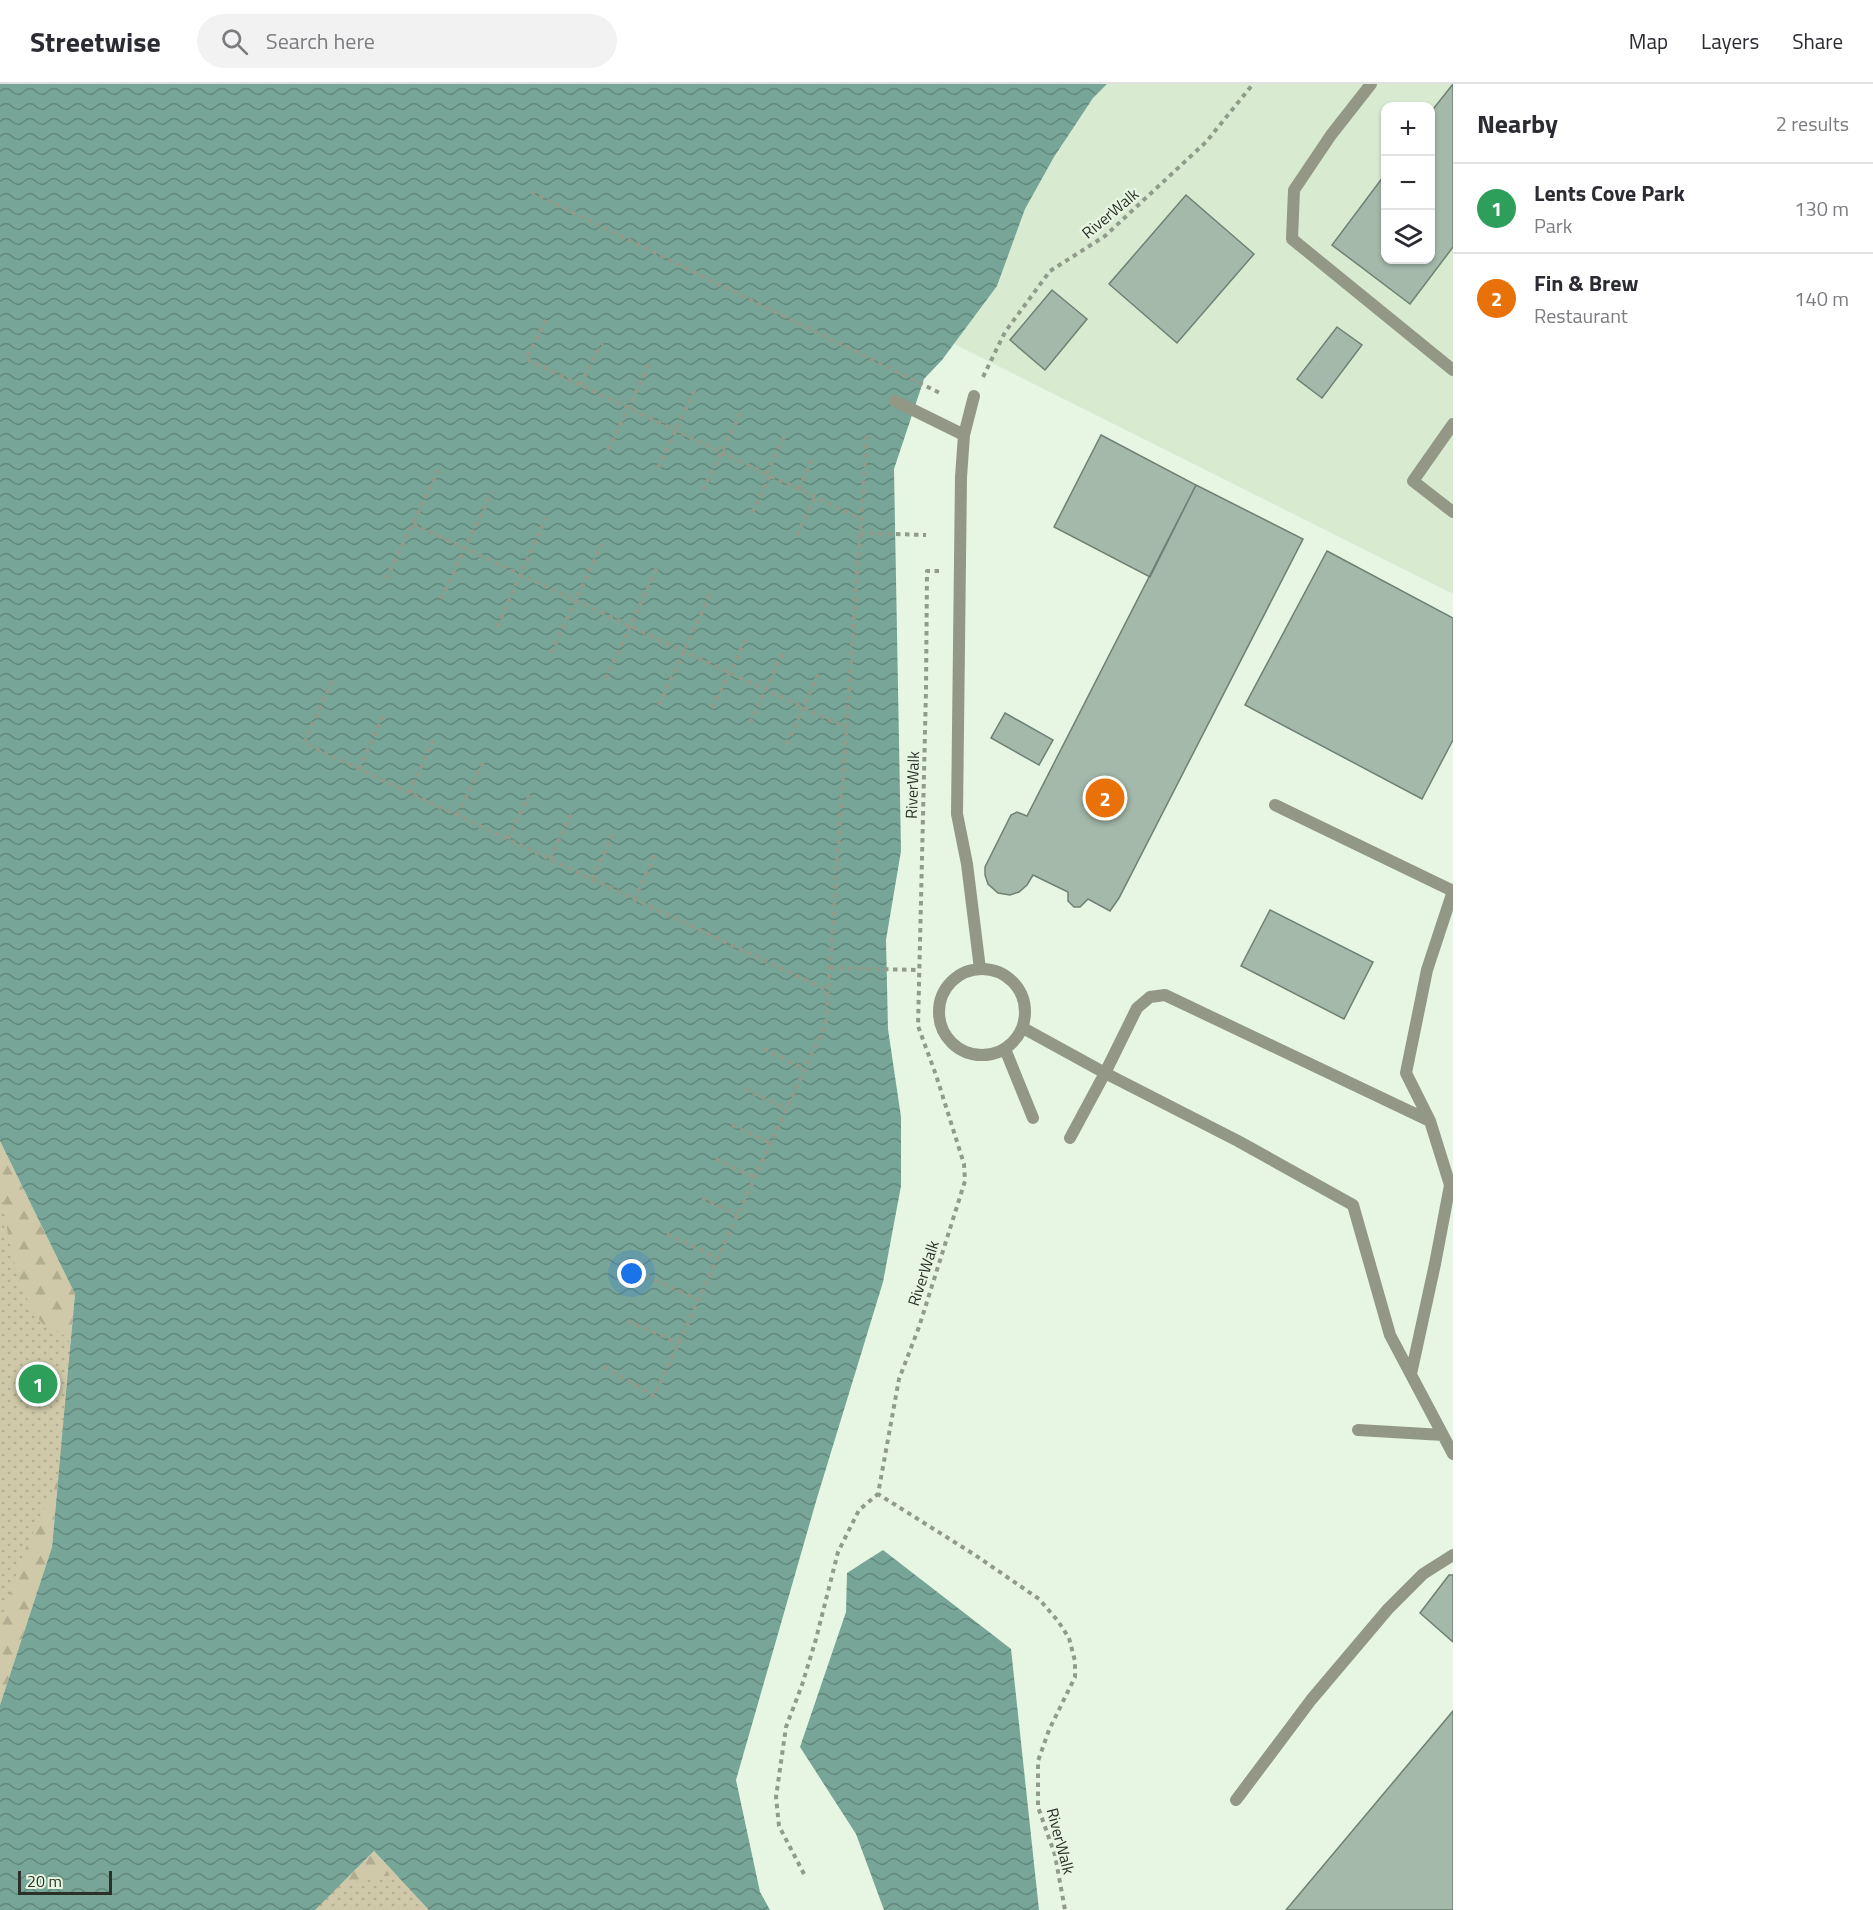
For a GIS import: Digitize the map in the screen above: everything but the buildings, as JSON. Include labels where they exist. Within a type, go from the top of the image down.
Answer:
[{"type":"lane","points":[[1371,84],[1331,135],[1294,190],[1292,239],[1453,370]]},
{"type":"lane","points":[[974,396],[964,435],[957,814],[967,864],[980,969]]},
{"type":"lane","points":[[894,401],[964,435]]},
{"type":"lane","points":[[1453,424],[1413,481],[1453,512]]},
{"type":"lane","points":[[1275,805],[1453,891],[1427,970],[1406,1073],[1430,1121],[1449,1185],[1435,1264],[1410,1374]]},
{"type":"lane","points":[[980,969],[994,971],[1007,977],[1017,987],[1023,1000],[1025,1014],[1023,1028],[1005,1049],[992,1055],[978,1056],[964,1052],[952,1044],[944,1032],[939,1018],[940,1004],[949,985],[966,972],[980,969]]},
{"type":"lane","points":[[1070,1138],[1137,1008],[1150,997],[1165,995],[1430,1121]]},
{"type":"lane","points":[[1023,1028],[1238,1141],[1353,1205],[1390,1335],[1453,1454]]},
{"type":"lane","points":[[1005,1049],[1033,1118]]},
{"type":"lane","points":[[1358,1430],[1443,1435]]},
{"type":"lane","points":[[1236,1800],[1311,1700],[1388,1609],[1423,1574],[1453,1555]]},
{"type":"path","name":"RiverWalk","points":[[974,396],[1005,332],[1050,271],[1105,236],[1206,142],[1254,84]]},
{"type":"path","points":[[531,192],[942,394]]},
{"type":"path","points":[[546,320],[526,359],[861,519]]},
{"type":"path","points":[[580,385],[602,344]]},
{"type":"path","points":[[608,450],[649,365]]},
{"type":"path","points":[[658,468],[696,387]]},
{"type":"path","points":[[703,490],[742,410]]},
{"type":"path","points":[[752,513],[786,432]]},
{"type":"path","points":[[604,1367],[654,1396],[826,1023],[867,432]]},
{"type":"path","points":[[799,489],[813,457]]},
{"type":"path","points":[[387,579],[439,469]]},
{"type":"path","points":[[441,599],[492,492]]},
{"type":"path","points":[[797,536],[815,497]]},
{"type":"path","points":[[497,627],[546,518]]},
{"type":"path","points":[[413,524],[847,728]]},
{"type":"path","points":[[860,533],[926,535]]},
{"type":"path","points":[[551,653],[602,544]]},
{"type":"path","points":[[606,679],[657,568]]},
{"type":"path","name":"RiverWalk","points":[[960,572],[927,570],[918,1026],[964,1164],[965,1181],[919,1327],[899,1379],[878,1494],[975,1555],[1039,1599],[1070,1638],[1075,1661],[1075,1677],[1049,1730],[1038,1761],[1038,1807],[1055,1855],[1065,1910]]},
{"type":"path","points":[[659,705],[711,593]]},
{"type":"path","points":[[712,708],[748,635]]},
{"type":"path","points":[[750,723],[783,653]]},
{"type":"path","points":[[787,744],[820,670]]},
{"type":"path","points":[[332,681],[304,742],[829,992]]},
{"type":"path","points":[[359,769],[385,712]]},
{"type":"path","points":[[409,793],[435,737]]},
{"type":"path","points":[[457,815],[484,760]]},
{"type":"path","points":[[507,839],[529,795]]},
{"type":"path","points":[[550,860],[572,813]]},
{"type":"path","points":[[592,879],[613,834]]},
{"type":"path","points":[[634,900],[656,853]]},
{"type":"path","points":[[830,968],[919,970]]},
{"type":"path","points":[[764,1049],[805,1069]]},
{"type":"path","points":[[745,1089],[787,1109]]},
{"type":"path","points":[[732,1125],[771,1143]]},
{"type":"path","points":[[716,1159],[755,1178]]},
{"type":"path","points":[[702,1198],[738,1215]]},
{"type":"path","points":[[667,1234],[718,1258]]},
{"type":"path","points":[[646,1276],[699,1300]]},
{"type":"path","points":[[627,1321],[679,1343]]},
{"type":"path","points":[[804,1874],[779,1826],[776,1797],[786,1727],[816,1639],[838,1552],[859,1510],[878,1494]]},
{"type":"shaded area","points":[[1107,84],[1453,84],[1453,594],[954,344],[997,286],[1025,209],[1054,157],[1093,98]]},
{"type":"green space","points":[[0,1141],[75,1294],[52,1547],[0,1705]]},
{"type":"green space","points":[[0,1182],[13,1256],[24,1293],[42,1323],[63,1334],[72,1348],[78,1423],[57,1482],[24,1552],[0,1622]]},
{"type":"green space","points":[[374,1851],[429,1910],[315,1910]]},
{"type":"green space","points":[[390,1875],[404,1879],[437,1910],[306,1910],[321,1889]]},
{"type":"water","points":[[0,84],[1107,84],[1093,98],[1054,157],[1025,209],[997,286],[942,360],[924,379],[894,469],[901,851],[886,940],[888,1029],[901,1117],[901,1186],[883,1282],[817,1498],[736,1780],[760,1892],[770,1910],[429,1910],[374,1851],[315,1910],[0,1910],[0,1705],[52,1547],[75,1294],[0,1141]]},
{"type":"water","points":[[883,1550],[1011,1649],[1039,1910],[884,1910],[856,1834],[800,1747],[846,1612],[847,1573]]},
{"type":"place","name":"Fin & Brew","points":[[1105,798]]},
{"type":"place","name":"Lents Cove Park","points":[[38,1384]]}]
